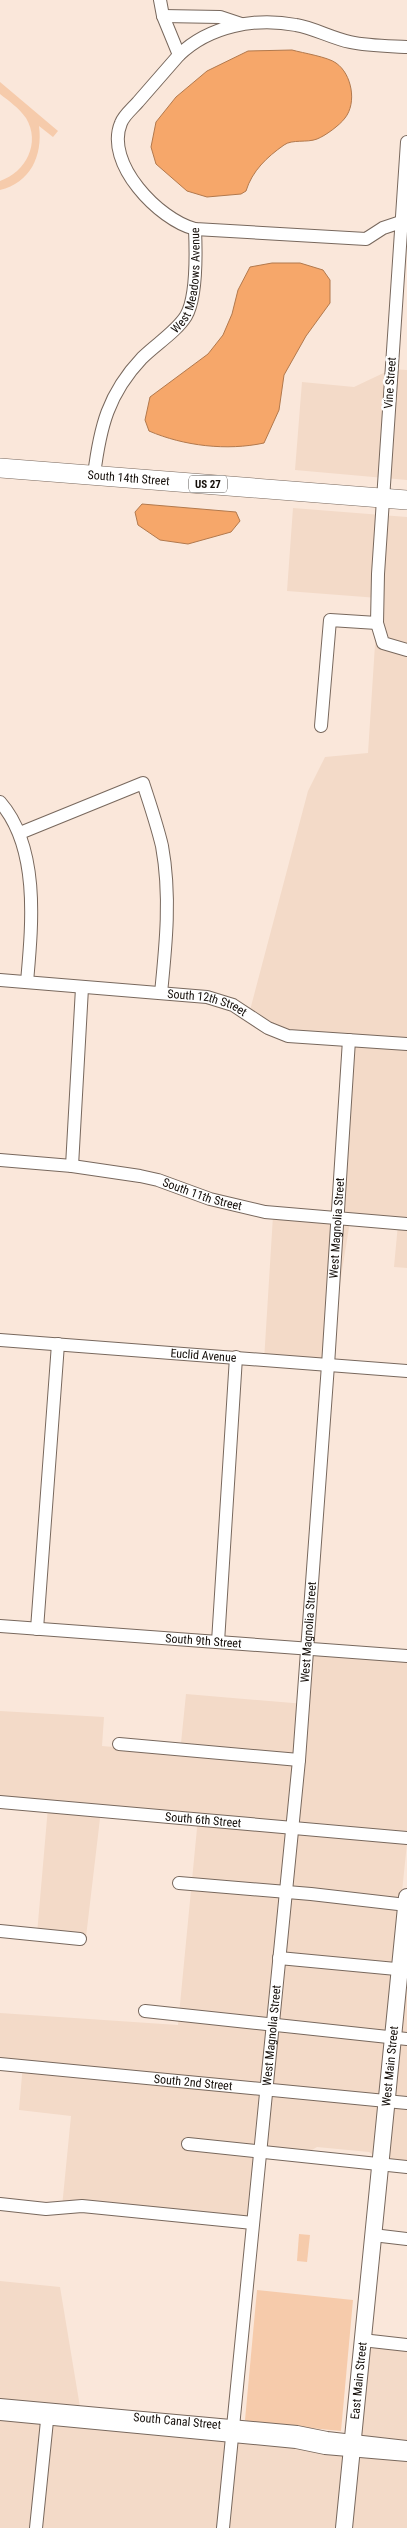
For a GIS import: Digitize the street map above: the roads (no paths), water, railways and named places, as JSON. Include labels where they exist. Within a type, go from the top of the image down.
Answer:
[{"type":"highway","name":"South 14th Street","points":[[0,468],[407,500]]},
{"type":"main road","name":"West Main Street","points":[[373,2235],[386,2100],[400,2039],[407,1902]]},
{"type":"main road","name":"East Main Street","points":[[344,2528],[373,2235]]},
{"type":"street","points":[[160,0],[163,16],[178,55]]},
{"type":"street","points":[[163,16],[220,17],[241,24],[281,23],[297,25],[351,42],[407,47]]},
{"type":"street","name":"West Meadows Avenue","points":[[94,475],[100,431],[112,400],[142,359],[178,325],[190,308],[195,229],[183,226],[160,209],[131,179],[122,160],[118,141],[122,121],[178,55],[188,46],[210,35],[241,24]]},
{"type":"street","name":"Vine Street","points":[[377,623],[378,574],[404,220],[407,142]]},
{"type":"street","points":[[195,229],[366,239],[383,228],[404,220]]},
{"type":"street","points":[[321,726],[330,620],[377,623],[383,644],[407,650]]},
{"type":"street","points":[[20,833],[143,784],[157,826],[165,868],[168,904],[161,993]]},
{"type":"street","points":[[0,802],[20,833],[28,880],[32,914],[27,982]]},
{"type":"street","name":"South 12th Street","points":[[0,980],[161,993],[221,1000],[249,1014],[277,1033],[407,1044]]},
{"type":"street","points":[[72,1166],[82,988]]},
{"type":"street","name":"West Magnolia Street","points":[[223,2528],[299,1760],[328,1365],[349,1040]]},
{"type":"street","name":"South 11th Street","points":[[0,1160],[72,1166],[158,1180],[210,1199],[256,1210],[407,1224]]},
{"type":"street","name":"Euclid Avenue","points":[[0,1340],[407,1371]]},
{"type":"street","points":[[37,1629],[58,1344]]},
{"type":"street","points":[[218,1642],[236,1357]]},
{"type":"street","name":"South 9th Street","points":[[0,1626],[407,1656]]},
{"type":"street","points":[[119,1744],[299,1760]]},
{"type":"street","name":"South 6th Street","points":[[0,1802],[407,1838]]},
{"type":"street","points":[[179,1883],[407,1902]]},
{"type":"street","points":[[0,1931],[80,1939]]},
{"type":"street","points":[[279,1958],[403,1970]]},
{"type":"street","points":[[145,2010],[400,2039]]},
{"type":"street","name":"South 2nd Street","points":[[0,2064],[407,2103]]},
{"type":"street","points":[[188,2144],[407,2167]]},
{"type":"street","points":[[0,2204],[46,2209],[82,2206],[253,2223]]},
{"type":"street","points":[[373,2235],[407,2239]]},
{"type":"street","points":[[362,2340],[407,2345]]},
{"type":"street","points":[[0,2405],[48,2414]]},
{"type":"street","points":[[0,2414],[48,2414],[233,2431],[352,2445],[407,2456]]},
{"type":"street","points":[[36,2528],[48,2414]]},
{"type":"street","points":[[352,2445],[407,2447]]}]
